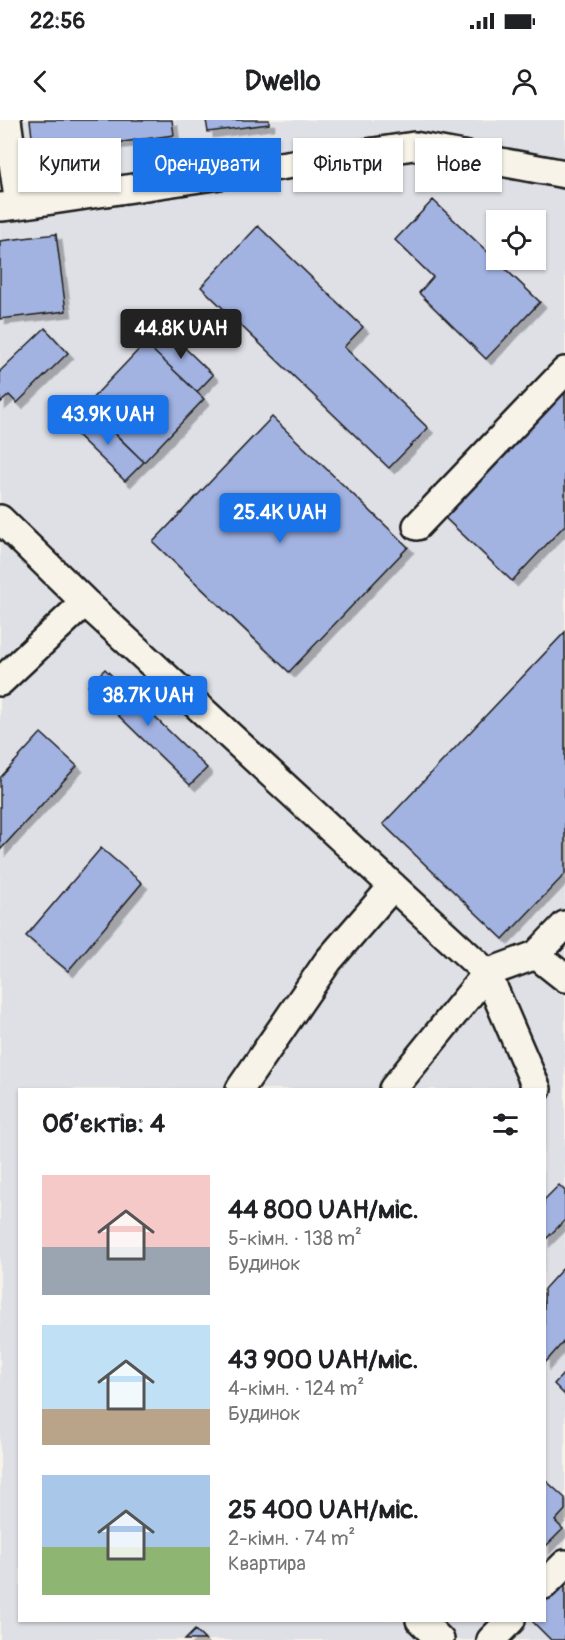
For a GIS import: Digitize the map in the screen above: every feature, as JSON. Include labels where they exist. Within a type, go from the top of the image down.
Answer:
[{"type":"lane","points":[[7,120],[9,206],[414,146],[565,174]]},
{"type":"lane","points":[[417,526],[565,372]]},
{"type":"lane","points":[[0,519],[85,602],[487,973],[537,1088]]},
{"type":"lane","points":[[0,682],[85,602]]},
{"type":"lane","points":[[241,1088],[277,1039],[322,969],[393,886]]},
{"type":"lane","points":[[394,1088],[487,973],[536,955],[565,925]]},
{"type":"lane","points":[[536,955],[565,978]]},
{"type":"lane","points":[[546,1583],[565,1564]]},
{"type":"lane","points":[[422,1622],[440,1640]]},
{"type":"lane","points":[[491,1640],[509,1622]]},
{"type":"shaded area","points":[[0,120],[565,120],[565,1640],[0,1640]]},
{"type":"building","points":[[30,120],[172,120],[174,135],[133,138],[133,141],[121,142],[121,138],[32,138]]},
{"type":"building","points":[[206,120],[269,120],[269,124],[208,132]]},
{"type":"building","points":[[433,200],[486,251],[486,270],[506,270],[540,302],[486,359],[419,293],[433,277],[395,240]]},
{"type":"building","points":[[258,226],[363,327],[344,347],[428,428],[389,468],[201,287]]},
{"type":"building","points":[[56,234],[66,311],[0,319],[0,241]]},
{"type":"building","points":[[45,328],[68,353],[17,403],[9,395],[0,403],[0,371]]},
{"type":"building","points":[[165,329],[213,375],[197,392],[148,346]]},
{"type":"building","points":[[145,343],[204,399],[144,462],[86,405]]},
{"type":"building","points":[[565,384],[565,525],[512,581],[441,514]]},
{"type":"building","points":[[90,410],[144,462],[125,481],[72,430]]},
{"type":"building","points":[[272,417],[408,547],[289,672],[153,542]]},
{"type":"building","points":[[565,632],[565,874],[503,939],[383,824]]},
{"type":"building","points":[[105,669],[207,768],[190,785],[88,686]]},
{"type":"building","points":[[41,733],[77,766],[0,850],[0,778]]},
{"type":"building","points":[[101,848],[142,883],[68,971],[26,936]]},
{"type":"building","points":[[559,1185],[565,1191],[565,1220],[546,1239],[546,1198]]},
{"type":"building","points":[[565,1266],[565,1340],[546,1362],[546,1287]]},
{"type":"building","points":[[565,1372],[565,1395],[554,1384]]},
{"type":"building","points":[[546,1481],[565,1498],[565,1510],[555,1521],[563,1529],[546,1546]]},
{"type":"building","points":[[565,1579],[565,1640],[551,1640],[533,1622],[546,1622],[546,1598]]},
{"type":"building","points":[[195,1630],[205,1640],[185,1640]]}]
